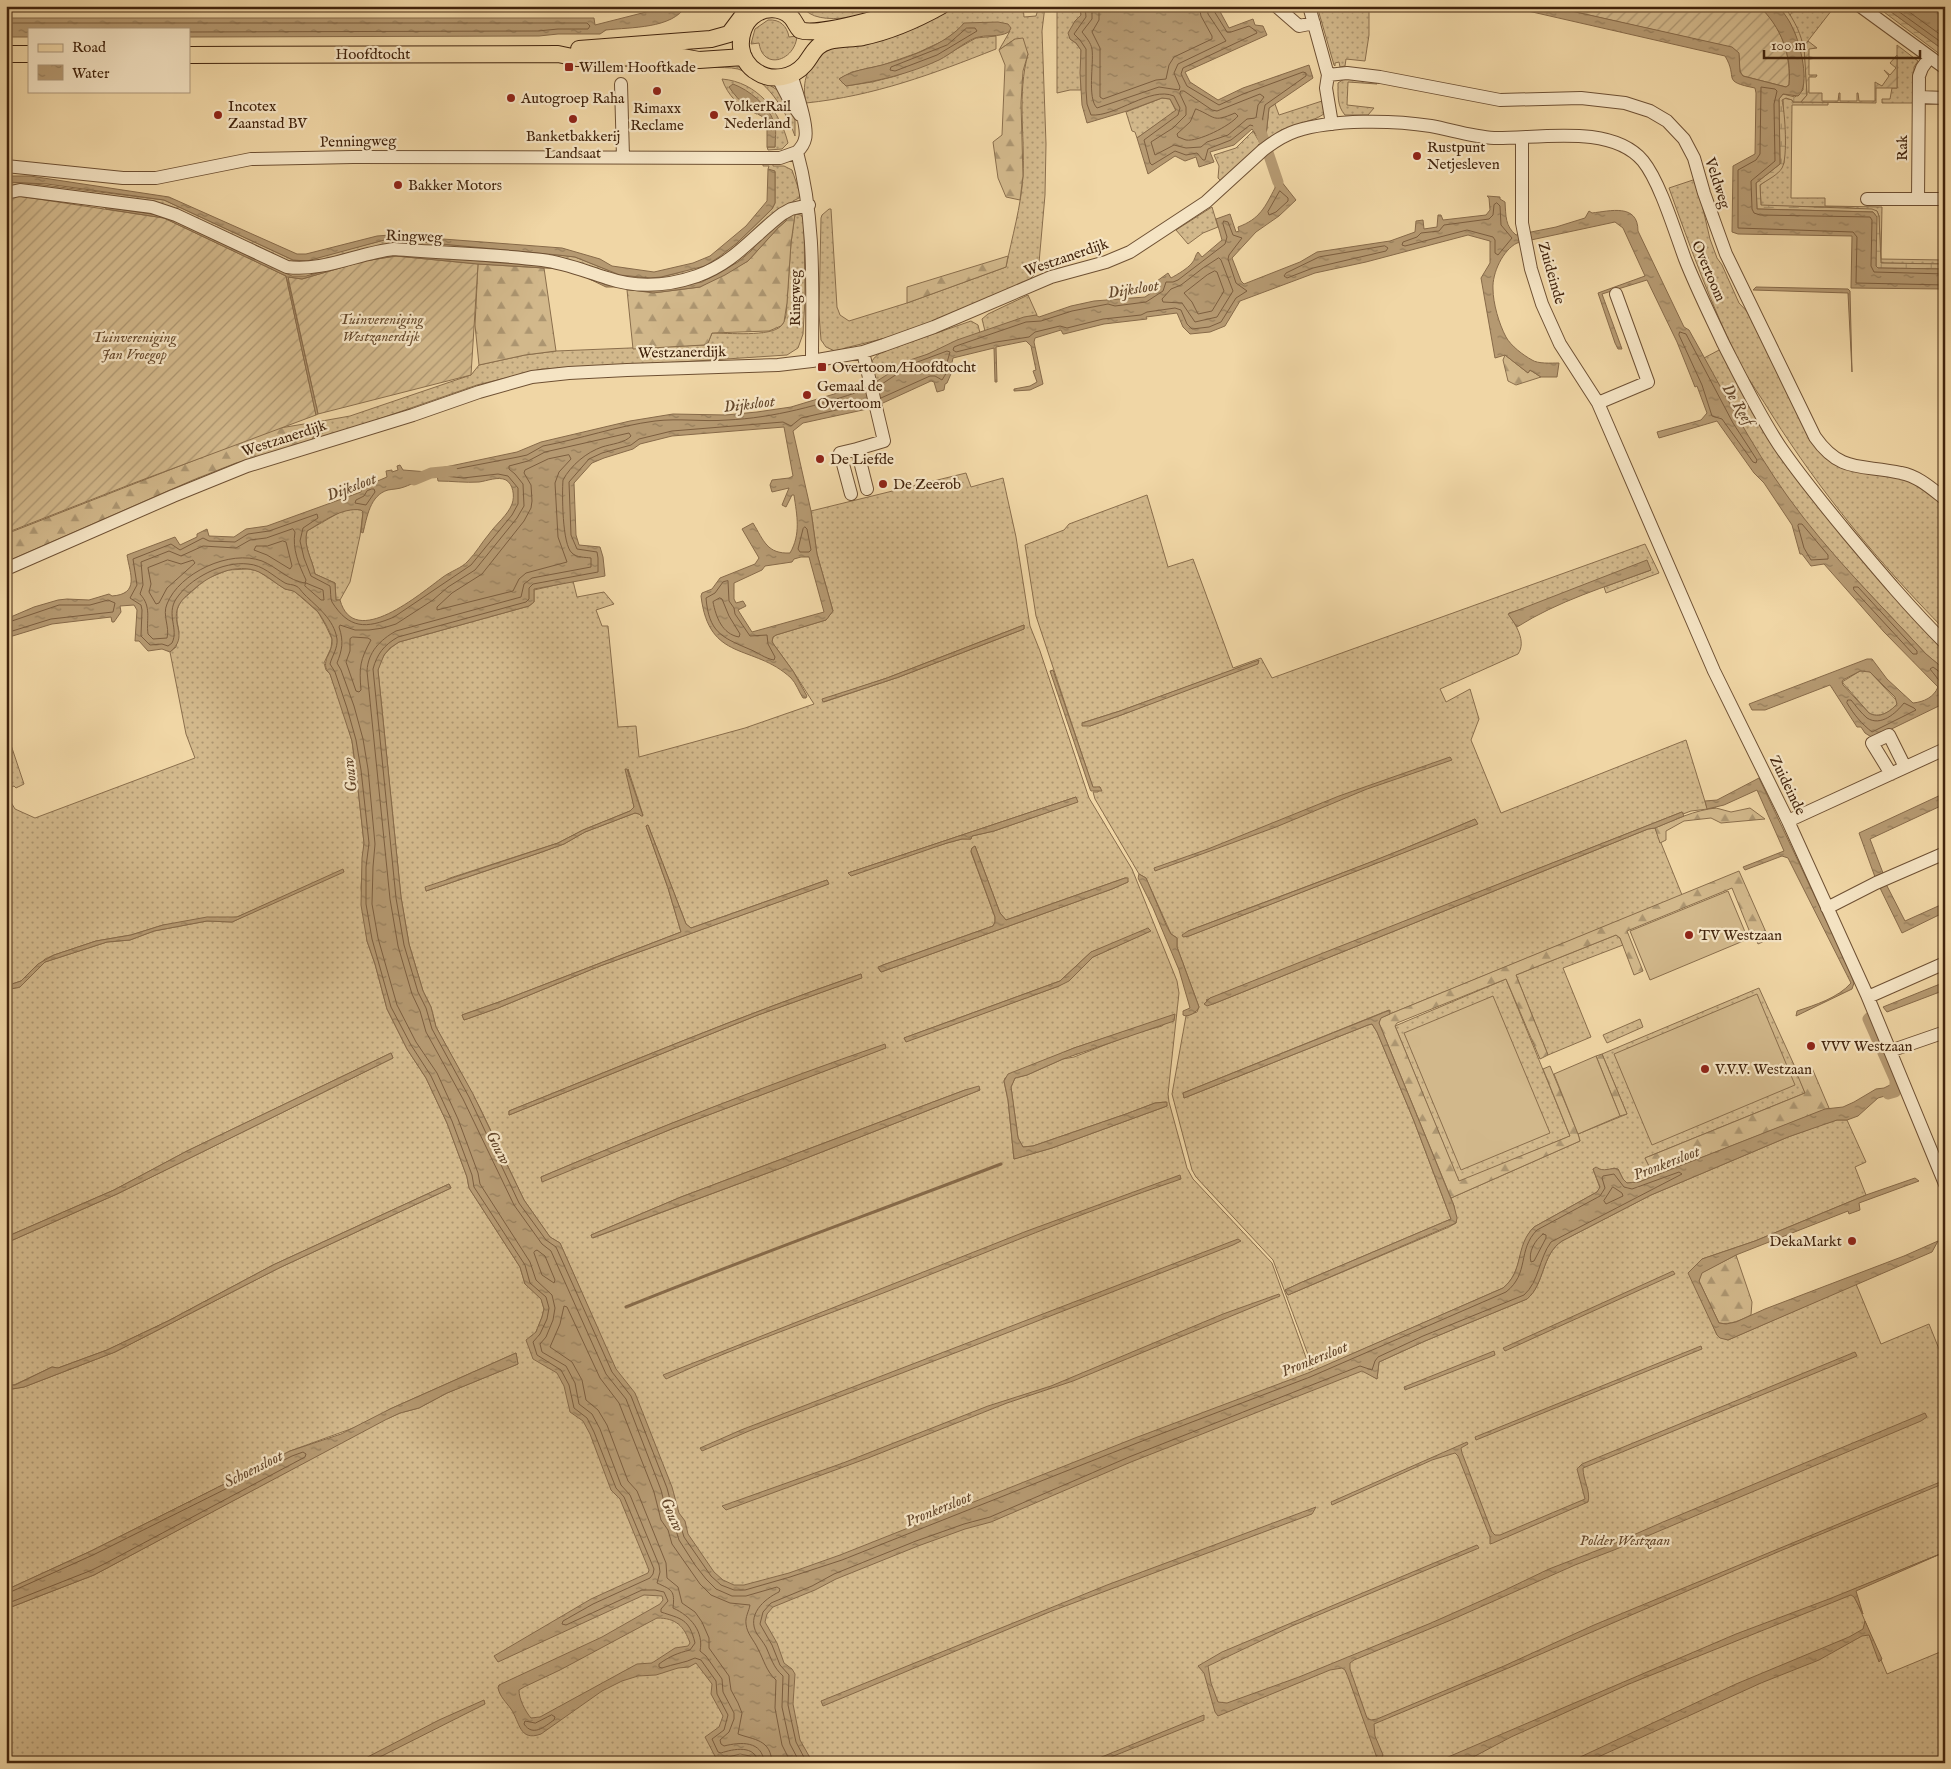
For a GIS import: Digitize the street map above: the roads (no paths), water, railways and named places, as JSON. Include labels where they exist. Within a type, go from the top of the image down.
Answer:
[{"type":"main road","points":[[805,27],[877,19],[912,6]]},
{"type":"main road","points":[[787,73],[797,62],[806,47],[805,27],[796,10],[782,7],[762,11],[752,16],[742,16],[741,37],[743,54],[754,70],[767,77],[787,73],[801,68],[816,47],[827,42],[862,37],[890,30],[915,20],[940,6]]},
{"type":"main road","name":"Hoofdtocht","points":[[558,54],[577,49],[723,37],[742,16]]},
{"type":"main road","points":[[6,54],[28,54]]},
{"type":"main road","name":"Hoofdtocht","points":[[190,55],[558,54],[585,58],[682,57],[699,60],[743,54]]},
{"type":"street","points":[[1276,6],[1299,26],[1314,23]]},
{"type":"street","points":[[1309,6],[1328,75],[1326,88],[1332,124]]},
{"type":"street","points":[[1860,6],[1945,68]]},
{"type":"street","name":"Rak","points":[[1918,199],[1920,72],[1929,58]]},
{"type":"street","points":[[787,73],[790,101],[802,117],[806,134],[805,141],[797,152]]},
{"type":"street","name":"Veldweg","points":[[1328,75],[1347,73],[1380,77],[1500,100],[1581,98],[1625,103],[1650,111],[1667,121],[1684,139],[1694,158],[1704,193],[1726,254],[1810,428],[1823,449],[1847,465],[1903,473],[1922,481],[1945,499]]},
{"type":"street","points":[[622,84],[623,157]]},
{"type":"street","points":[[1919,98],[1945,98]]},
{"type":"street","name":"Overtoom","points":[[1332,124],[1397,122],[1430,126],[1490,138],[1594,136],[1624,147],[1643,161],[1656,184],[1688,268],[1716,329],[1747,390],[1778,444],[1816,495],[1890,584],[1945,643]]},
{"type":"street","name":"Westzanerdijk","points":[[6,569],[247,466],[413,415],[479,392],[532,378],[569,373],[736,367],[812,361],[863,352],[934,327],[1051,277],[1106,262],[1130,252],[1206,202],[1267,147],[1295,131],[1332,124]]},
{"type":"street","name":"Zuideinde","points":[[1522,138],[1522,223],[1531,269],[1542,304],[1560,344],[1598,403],[1714,672],[1788,821],[1868,997],[1945,1184]]},
{"type":"street","name":"Penningweg","points":[[6,166],[122,178],[156,178],[251,160],[353,157],[780,158],[797,152]]},
{"type":"street","name":"Ringweg","points":[[797,152],[809,205],[811,230],[812,361]]},
{"type":"street","name":"Ringweg","points":[[6,193],[20,190],[152,207],[176,215],[287,266],[298,268],[315,267],[378,251],[394,249],[541,260],[575,266],[608,279],[632,284],[658,285],[686,279],[719,266],[732,258],[782,214],[792,209],[809,205]]},
{"type":"street","points":[[1867,199],[1945,199]]},
{"type":"street","points":[[1598,403],[1648,382],[1616,294]]},
{"type":"street","points":[[851,494],[840,453],[884,442],[863,352]]},
{"type":"street","points":[[857,449],[867,489]]},
{"type":"street","points":[[1891,774],[1872,743],[1889,735],[1905,767]]},
{"type":"street","points":[[1788,821],[1945,748]]},
{"type":"street","points":[[1827,908],[1876,883],[1945,853]]},
{"type":"street","points":[[1868,997],[1945,963]]},
{"type":"street","points":[[1890,1051],[1945,1032]]},
{"type":"water","points":[[650,6],[686,6],[680,14],[661,23],[650,26],[606,30],[600,34],[539,36],[190,37],[190,28],[28,28],[28,37],[6,37],[6,18],[594,18],[595,25],[650,11]]},
{"type":"water","points":[[1080,6],[1217,6],[1229,28],[1253,19],[1255,25],[1263,26],[1267,35],[1185,72],[1190,82],[1218,100],[1243,88],[1309,65],[1313,78],[1269,108],[1266,136],[1260,140],[1252,129],[1234,145],[1210,152],[1214,162],[1199,167],[1196,157],[1185,161],[1175,156],[1148,174],[1137,138],[1176,110],[1170,99],[1162,98],[1087,123],[1082,105],[1081,50],[1070,39],[1068,33],[1081,15]]},
{"type":"water","points":[[1506,6],[1549,6],[1732,47],[1739,53],[1740,72],[1743,76],[1786,87],[1789,85],[1787,52],[1779,32],[1759,6],[1778,6],[1785,14],[1796,35],[1803,64],[1804,83],[1802,91],[1798,96],[1783,94],[1779,99],[1780,164],[1756,183],[1757,209],[1873,212],[1877,217],[1876,266],[1878,268],[1945,269],[1945,289],[1851,288],[1852,236],[1738,234],[1732,232],[1733,166],[1755,154],[1756,93],[1755,88],[1744,86],[1734,81],[1725,56]]},
{"type":"water","points":[[1883,6],[1935,6],[1945,14],[1945,51]]},
{"type":"water","points":[[998,22],[1008,24],[1011,28],[1009,32],[1001,35],[975,38],[939,60],[905,73],[846,86],[839,79],[854,72],[915,54],[937,44],[957,31],[964,23]]},
{"type":"water","points":[[733,84],[751,94],[763,104],[771,116],[776,131],[775,147],[767,147],[767,119],[741,102],[729,87]]},
{"type":"water","points":[[768,169],[775,171],[775,203],[772,209],[737,243],[705,266],[650,278],[620,275],[575,257],[388,239],[307,261],[293,260],[164,200],[47,184],[6,182],[6,176],[30,176],[169,197],[297,254],[306,254],[377,236],[390,235],[562,248],[600,259],[612,266],[654,272],[693,263],[710,256],[746,226],[767,201]]},
{"type":"water","name":"Gouw","points":[[1281,181],[1296,200],[1279,216],[1256,232],[1232,258],[1244,284],[1300,262],[1317,252],[1390,241],[1415,232],[1416,221],[1423,220],[1424,229],[1437,227],[1438,215],[1441,215],[1443,220],[1486,215],[1490,210],[1489,198],[1487,196],[1500,197],[1505,202],[1508,224],[1516,235],[1556,227],[1585,218],[1589,211],[1592,213],[1614,210],[1628,212],[1637,222],[1638,231],[1684,327],[1689,330],[1761,457],[1788,497],[1837,558],[1926,654],[1945,670],[1945,703],[1873,738],[1865,733],[1861,727],[1857,727],[1830,685],[1765,710],[1752,710],[1749,704],[1867,659],[1872,659],[1887,679],[1913,703],[1928,698],[1934,694],[1938,687],[1884,632],[1824,564],[1811,566],[1800,554],[1792,525],[1764,483],[1754,473],[1717,421],[1659,438],[1657,432],[1701,420],[1707,413],[1697,386],[1695,387],[1677,342],[1647,280],[1602,294],[1622,349],[1618,349],[1615,343],[1598,293],[1645,276],[1623,228],[1615,222],[1517,243],[1507,251],[1496,269],[1493,295],[1499,320],[1506,337],[1525,356],[1535,361],[1559,363],[1557,377],[1541,377],[1530,370],[1528,373],[1505,355],[1495,358],[1481,278],[1490,263],[1490,241],[1468,235],[1366,262],[1315,273],[1240,301],[1225,326],[1210,332],[1190,334],[1183,327],[1177,313],[1104,324],[1064,334],[1061,330],[1035,338],[1034,342],[1043,384],[1030,390],[1014,391],[1014,389],[1030,386],[1037,382],[1033,371],[1036,370],[1031,346],[1026,341],[996,347],[997,382],[995,382],[994,348],[953,358],[951,367],[953,369],[944,390],[937,392],[934,382],[931,381],[872,408],[803,423],[793,431],[811,511],[817,554],[833,611],[826,620],[776,635],[773,637],[772,642],[793,671],[807,696],[806,698],[803,698],[791,678],[777,667],[723,642],[713,632],[706,617],[701,596],[702,593],[712,589],[720,578],[755,564],[759,558],[742,529],[753,523],[763,541],[771,549],[782,553],[790,553],[797,532],[794,495],[792,495],[786,507],[782,505],[789,488],[772,492],[770,485],[772,480],[793,476],[784,427],[672,436],[640,444],[633,449],[592,463],[574,483],[576,535],[579,545],[600,547],[605,576],[534,589],[534,602],[529,606],[399,642],[384,655],[378,670],[401,897],[409,944],[436,1027],[473,1094],[524,1200],[550,1237],[560,1243],[616,1369],[635,1393],[672,1487],[679,1513],[685,1521],[688,1534],[714,1572],[723,1580],[734,1585],[744,1585],[789,1573],[840,1555],[1135,1438],[1308,1373],[1503,1288],[1514,1274],[1524,1242],[1534,1227],[1597,1192],[1600,1187],[1593,1169],[1596,1167],[1602,1170],[1618,1169],[1627,1183],[1639,1182],[1825,1109],[1843,1107],[1876,1089],[1884,1088],[1902,1079],[1902,1091],[1878,1098],[1858,1116],[1847,1120],[1837,1120],[1788,1137],[1651,1195],[1562,1241],[1550,1254],[1537,1286],[1527,1299],[1379,1362],[1377,1379],[1362,1371],[1131,1462],[991,1522],[918,1546],[773,1607],[767,1614],[765,1622],[777,1643],[784,1663],[795,1674],[793,1704],[800,1740],[813,1763],[754,1763],[750,1756],[740,1754],[717,1760],[705,1737],[719,1727],[723,1716],[711,1694],[712,1684],[696,1663],[689,1667],[678,1668],[656,1675],[638,1676],[622,1681],[602,1691],[541,1734],[528,1735],[521,1729],[514,1714],[502,1697],[498,1688],[499,1685],[602,1637],[660,1604],[663,1600],[662,1596],[644,1595],[498,1662],[494,1656],[591,1599],[648,1573],[649,1570],[620,1499],[611,1490],[590,1434],[583,1421],[570,1412],[564,1386],[557,1373],[533,1359],[526,1340],[536,1332],[542,1317],[544,1309],[541,1299],[525,1284],[520,1267],[469,1188],[467,1177],[447,1123],[426,1078],[407,1049],[387,1009],[367,941],[361,905],[364,843],[356,771],[352,741],[326,665],[332,644],[328,629],[318,612],[295,592],[285,589],[259,572],[242,568],[233,569],[207,579],[182,600],[176,613],[178,641],[170,652],[162,649],[148,651],[139,641],[135,641],[137,610],[134,605],[120,606],[121,612],[114,622],[112,622],[111,617],[52,624],[6,638],[6,619],[34,607],[58,600],[89,600],[109,594],[112,596],[121,594],[127,591],[131,582],[127,555],[175,537],[180,545],[197,537],[197,534],[207,529],[209,536],[234,537],[246,529],[267,526],[361,492],[361,488],[387,477],[386,471],[398,470],[397,466],[400,465],[403,470],[428,472],[429,478],[402,488],[388,490],[377,497],[370,507],[363,533],[361,532],[363,512],[361,510],[354,510],[332,516],[307,531],[306,537],[315,574],[335,583],[336,600],[340,600],[348,614],[359,620],[373,619],[388,614],[420,595],[446,575],[466,563],[505,516],[512,504],[513,490],[506,480],[496,479],[479,482],[438,481],[436,469],[517,452],[541,442],[630,421],[673,414],[726,415],[791,407],[874,383],[910,360],[928,354],[957,340],[1024,317],[1036,315],[1039,317],[1071,306],[1094,301],[1145,297],[1160,287],[1157,281],[1168,273],[1171,278],[1179,273],[1192,263],[1198,252],[1202,257],[1222,240],[1216,219],[1230,214],[1236,232],[1239,231],[1238,227],[1257,216],[1268,201],[1275,188],[1275,184]],"holes":[[[809,557],[824,612],[752,632],[738,610],[746,606],[743,601],[736,603],[734,599],[734,583],[762,570],[765,566],[792,562],[794,559]],[[1860,671],[1870,672],[1895,697],[1897,704],[1884,714],[1873,715],[1843,685],[1843,680]],[[657,1618],[664,1618],[678,1624],[685,1632],[690,1643],[688,1646],[675,1648],[652,1663],[637,1664],[540,1717],[531,1718],[523,1705],[519,1690]]]},
{"type":"water","points":[[105,207],[164,216],[292,276],[306,276],[389,254],[559,267],[589,276],[606,285],[618,287],[606,287],[579,274],[561,269],[478,264],[396,256],[364,261],[302,279],[289,277],[288,280],[318,414],[316,415],[286,276],[164,218],[106,209]]},
{"type":"water","points":[[787,216],[786,221],[748,261],[700,287],[653,293],[626,289],[660,290],[702,282],[738,262],[751,251],[763,236]]},
{"type":"water","points":[[1756,287],[1848,289],[1850,291],[1852,372],[1848,293],[1753,290]]},
{"type":"water","points":[[1647,560],[1651,570],[1565,602],[1517,627],[1508,614]]},
{"type":"water","points":[[1024,625],[1024,629],[899,677],[823,702],[822,699],[887,678]]},
{"type":"water","points":[[1259,660],[1258,664],[1124,714],[1090,726],[1082,726],[1082,723]]},
{"type":"water","points":[[1053,670],[1093,787],[1100,787],[1102,791],[1091,791],[1090,789],[1050,671]]},
{"type":"water","points":[[1450,757],[1452,760],[1367,789],[1276,827],[1155,871],[1154,868],[1208,849],[1339,796]]},
{"type":"water","points":[[625,769],[627,769],[643,816],[635,813],[585,832],[564,844],[426,891],[425,887],[558,843],[583,830],[630,811],[634,807]]},
{"type":"water","points":[[1759,778],[1854,983],[1852,989],[1796,1016],[1797,1011],[1833,997],[1851,983],[1788,858],[1782,856],[1745,870],[1743,867],[1784,851],[1757,790],[1724,805],[1707,809],[1705,801],[1717,800]]},
{"type":"water","points":[[1945,793],[1945,804],[1870,839],[1883,873],[1875,877],[1859,833]]},
{"type":"water","points":[[1076,797],[1078,802],[994,831],[972,836],[971,839],[947,843],[851,876],[848,873]]},
{"type":"water","points":[[1682,812],[1684,816],[1655,828],[1648,829],[1213,1004],[1207,1006],[1204,1004],[1210,998]]},
{"type":"water","points":[[1475,819],[1478,824],[1189,936],[1183,937],[1182,935],[1188,931],[1368,863]]},
{"type":"water","points":[[648,825],[686,924],[691,928],[827,880],[829,884],[600,966],[464,1020],[462,1015],[681,932],[646,826]]},
{"type":"water","points":[[975,846],[1000,913],[1006,920],[1125,878],[1128,878],[1128,882],[881,972],[878,967],[993,926],[995,917],[971,851]]},
{"type":"water","points":[[343,869],[344,872],[232,922],[207,921],[154,931],[130,940],[107,942],[45,962],[20,987],[6,990],[6,986],[21,981],[38,964],[54,955],[96,941],[131,935],[163,925],[207,917],[237,917]]},
{"type":"water","points":[[1139,874],[1146,878],[1167,927],[1171,934],[1177,938],[1177,947],[1199,1007],[1190,1015],[1183,1015],[1183,1011],[1190,1008],[1179,970],[1138,878]]},
{"type":"water","points":[[1886,884],[1905,921],[1945,903],[1945,912],[1902,933],[1880,888]]},
{"type":"water","points":[[1148,928],[1151,931],[1093,957],[1069,981],[1059,986],[906,1042],[904,1038],[1060,981],[1091,952]]},
{"type":"water","points":[[861,974],[862,978],[758,1015],[509,1115],[509,1111],[640,1058],[772,1006]]},
{"type":"water","points":[[1945,982],[1945,990],[1887,1012],[1883,1007]]},
{"type":"water","points":[[1390,1010],[1390,1014],[1381,1018],[1379,1023],[1454,1206],[1457,1218],[1456,1223],[1288,1295],[1285,1290],[1451,1219],[1414,1121],[1377,1032],[1372,1024],[1368,1025],[1184,1098],[1183,1093]]},
{"type":"water","points":[[1175,1014],[1174,1021],[1063,1059],[1027,1075],[1015,1078],[1011,1087],[1018,1138],[1023,1147],[1033,1146],[1155,1103],[1167,1102],[1167,1106],[1052,1148],[1014,1159],[1008,1100],[1004,1081],[1008,1074],[1074,1048]]},
{"type":"water","points":[[885,1044],[886,1048],[674,1128],[542,1182],[541,1177],[669,1124]]},
{"type":"water","points":[[391,1053],[393,1058],[117,1194],[6,1243],[6,1237],[114,1190],[187,1151]]},
{"type":"water","points":[[979,1086],[980,1090],[781,1168],[592,1238],[591,1235],[681,1197]]},
{"type":"water","points":[[1180,1175],[1181,1179],[1072,1219],[750,1344],[666,1379],[663,1375],[1027,1231]]},
{"type":"water","points":[[1915,1178],[1919,1181],[1859,1203],[1860,1210],[1849,1214],[1848,1211],[1736,1255],[1702,1273],[1699,1281],[1719,1323],[1726,1324],[1736,1322],[1938,1241],[1932,1252],[1728,1340],[1717,1335],[1688,1273],[1702,1259],[1755,1241],[1866,1195]]},
{"type":"water","points":[[449,1184],[451,1188],[279,1268],[115,1352],[24,1387],[6,1390],[6,1385],[15,1385],[52,1367],[58,1368],[107,1350],[168,1321],[273,1265]]},
{"type":"water","points":[[1238,1239],[1241,1241],[1233,1245],[968,1348],[749,1431],[702,1451],[700,1448],[741,1430]]},
{"type":"water","points":[[1673,1271],[1675,1274],[1505,1351],[1503,1348]]},
{"type":"water","points":[[1279,1294],[1280,1296],[1073,1381],[1007,1403],[868,1458],[726,1510],[722,1506],[843,1463],[988,1406],[1051,1386],[1223,1314]]},
{"type":"water","points":[[1701,1346],[1702,1349],[1476,1440],[1475,1437]]},
{"type":"water","points":[[1494,1351],[1495,1355],[1405,1390],[1404,1387]]},
{"type":"water","points":[[1855,1352],[1857,1356],[1583,1468],[1589,1498],[1588,1502],[1490,1544],[1490,1537],[1458,1456],[1455,1453],[1432,1460],[1332,1505],[1331,1502],[1467,1442],[1468,1444],[1461,1448],[1462,1453],[1492,1532],[1495,1535],[1500,1535],[1585,1499],[1577,1469],[1582,1464]]},
{"type":"water","points":[[516,1353],[518,1364],[447,1393],[419,1408],[387,1419],[94,1575],[6,1609],[6,1590],[91,1551],[290,1451],[341,1434],[390,1409]]},
{"type":"water","points":[[1925,1413],[1927,1417],[1921,1421],[1575,1565],[1451,1620],[1354,1660],[1350,1663],[1350,1669],[1367,1718],[1371,1720],[1377,1719],[1504,1666],[1594,1625],[1945,1480],[1945,1483],[1780,1551],[1374,1724],[1375,1736],[1383,1755],[1381,1759],[1377,1758],[1348,1677],[1342,1668],[1330,1670],[1218,1716],[1215,1712],[1204,1673],[1198,1666],[1222,1652],[1477,1545],[1479,1548],[1292,1626],[1208,1666],[1211,1683],[1218,1702],[1227,1703],[1299,1677],[1431,1623],[1549,1569],[1606,1547]]},
{"type":"water","points":[[1316,1507],[1312,1514],[1052,1611],[823,1706],[821,1701],[1107,1585]]},
{"type":"water","points":[[1945,1552],[1856,1591],[1863,1614],[1851,1595],[1629,1684],[1511,1737],[1462,1763],[1434,1763],[1736,1634]]},
{"type":"water","points":[[1865,1621],[1882,1659],[1879,1662],[1869,1635],[1862,1636],[1819,1660],[1761,1683],[1585,1763],[1565,1763],[1736,1684],[1849,1637],[1863,1629]]},
{"type":"water","points":[[484,1700],[485,1704],[368,1763],[356,1763],[439,1720]]},
{"type":"water","points":[[1204,1715],[1204,1720],[1096,1763],[1087,1763]]},
{"type":"waterway","points":[[1258,123],[1278,182]]},
{"type":"waterway","name":"Dijksloot","points":[[414,480],[431,473],[452,471]]},
{"type":"waterway","points":[[1870,1017],[1868,1019],[1895,1080],[1895,1092],[1888,1094]]},
{"type":"waterway","points":[[626,1307],[766,1252],[1001,1164]]},
{"type":"place","name":"Willem Hooftkade","points":[[569,67]]},
{"type":"place","name":"Rimaxx Reclame","points":[[657,91]]},
{"type":"place","name":"Autogroep Raha","points":[[511,98]]},
{"type":"place","name":"Incotex Zaanstad BV","points":[[218,115]]},
{"type":"place","name":"VolkerRail Nederland","points":[[714,115]]},
{"type":"place","name":"Banketbakkerij Landsaat","points":[[573,119]]},
{"type":"place","name":"Rustpunt Netjesleven","points":[[1417,156]]},
{"type":"place","name":"Bakker Motors","points":[[398,185]]},
{"type":"place","name":"Overtoom/Hoofdtocht","points":[[822,367]]},
{"type":"place","name":"Gemaal de Overtoom","points":[[807,395]]},
{"type":"place","name":"De Liefde","points":[[820,459]]},
{"type":"place","name":"De Zeerob","points":[[883,484]]},
{"type":"place","name":"TV Westzaan","points":[[1689,935]]},
{"type":"place","name":"VVV Westzaan","points":[[1811,1046]]},
{"type":"place","name":"V.V.V. Westzaan","points":[[1705,1069]]},
{"type":"place","name":"DekaMarkt","points":[[1852,1241]]},
{"type":"park label","name":"Tuinvereniging Westzanerdijk","points":[[381,328]]},
{"type":"park label","name":"Tuinvereniging Jan Vroegop","points":[[134,346]]},
{"type":"park label","name":"Polder Westzaan","points":[[1625,1540]]},
{"type":"water label","name":"De Reef","points":[[1739,404]]},
{"type":"water label","name":"Pronkersloot","points":[[1666,1162]]},
{"type":"water label","name":"Pronkersloot","points":[[1314,1358]]},
{"type":"water label","name":"Schoensloot","points":[[253,1468]]},
{"type":"water label","name":"Pronkersloot","points":[[938,1508]]}]
